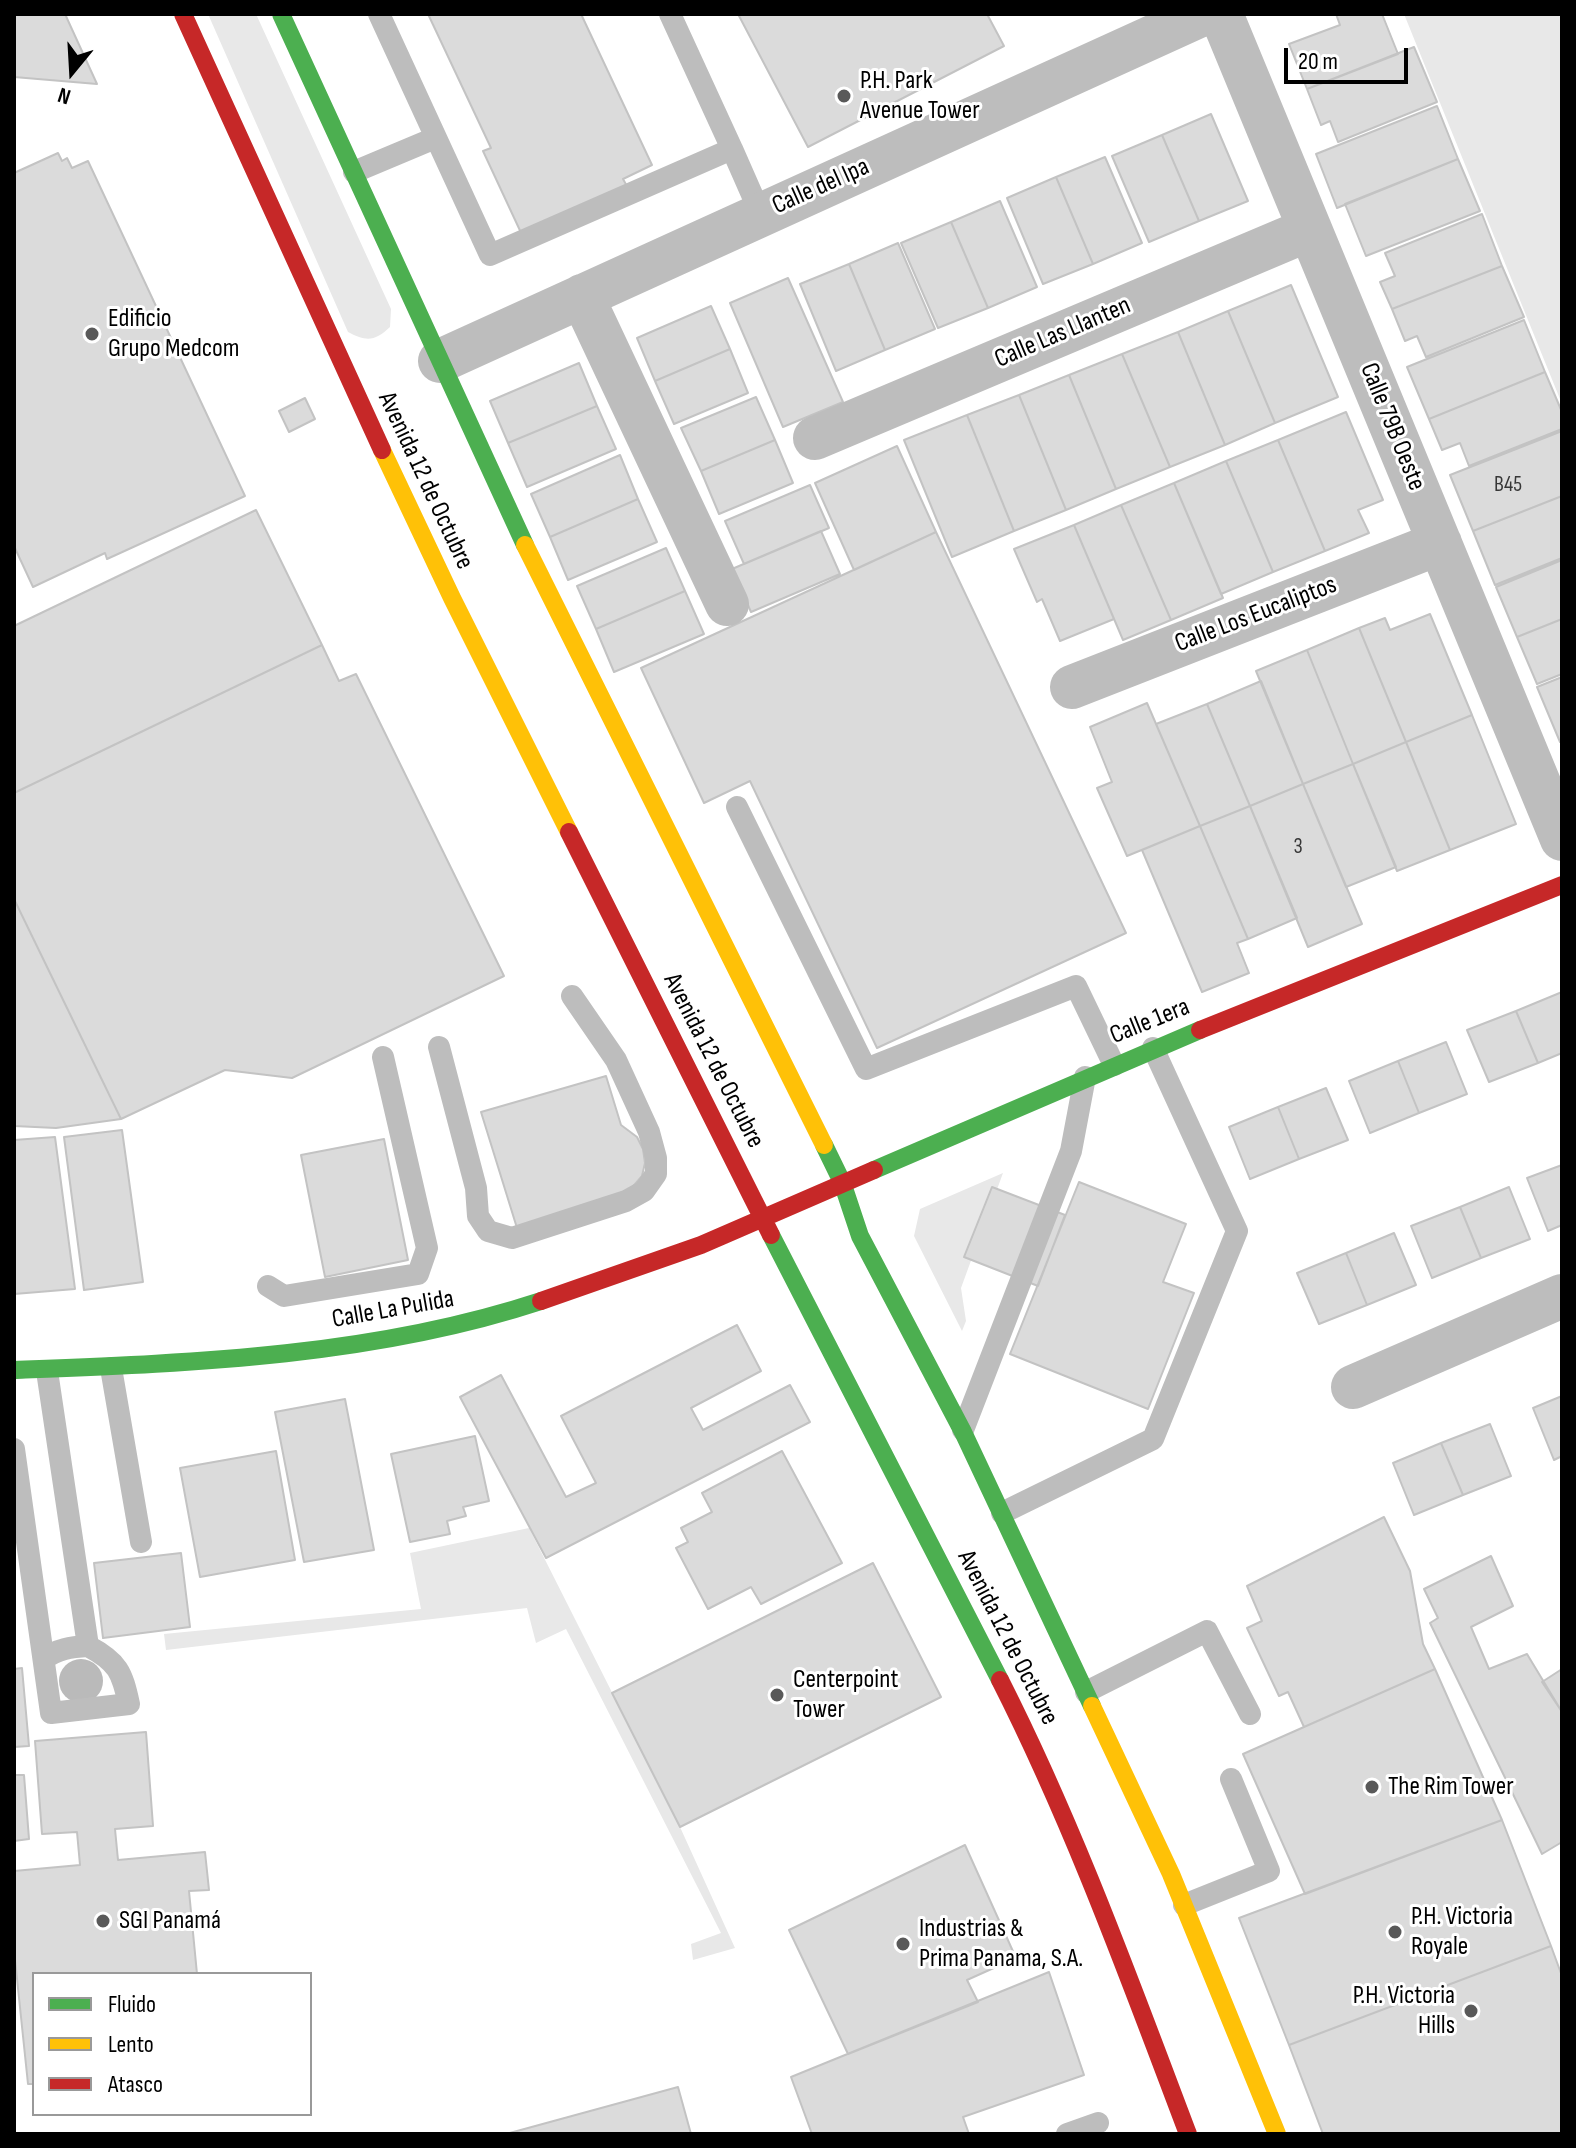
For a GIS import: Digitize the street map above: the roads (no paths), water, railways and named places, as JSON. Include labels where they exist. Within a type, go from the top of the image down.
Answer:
[{"type":"main road","name":"Avenida 12 de Octubre","points":[[183,14],[452,598],[762,1216],[1029,1738],[1110,1928],[1188,2134]]},
{"type":"main road","name":"Avenida 12 de Octubre","points":[[281,14],[546,591],[842,1182],[860,1236],[1002,1513],[1184,1905],[1277,2134]]},
{"type":"main road","name":"Calle 1era","points":[[762,1216],[1153,1048],[1562,885]]},
{"type":"main road","name":"Calle La Pulida","points":[[14,1370],[193,1363],[348,1346],[480,1321],[701,1245],[762,1216]]},
{"type":"street","name":"Calle del Ipa","points":[[440,361],[1203,14]]},
{"type":"street","name":"Calle 79B Oeste","points":[[1221,14],[1562,839]]},
{"type":"street","name":"Calle Las Llanten","points":[[815,438],[1310,229]]},
{"type":"street","points":[[582,296],[727,604]]},
{"type":"street","name":"Calle Los Eucaliptos","points":[[1072,687],[1440,543]]},
{"type":"street","points":[[1353,1387],[1562,1296]]},
{"type":"lane","points":[[379,14],[490,255],[732,149]]},
{"type":"lane","points":[[670,14],[761,215]]},
{"type":"lane","points":[[354,172],[435,138]]},
{"type":"lane","points":[[737,807],[866,1069],[1076,986],[1114,1065]]},
{"type":"lane","points":[[439,1047],[476,1188],[478,1216],[488,1231],[512,1238],[626,1201],[644,1191],[656,1174],[656,1158],[649,1132],[616,1060],[572,996]]},
{"type":"lane","points":[[1002,1513],[1153,1439],[1237,1231],[1153,1048]]},
{"type":"lane","points":[[268,1286],[284,1296],[418,1274],[427,1248],[383,1057]]},
{"type":"lane","points":[[963,1432],[1071,1151],[1085,1077]]},
{"type":"lane","points":[[111,1368],[141,1542]]},
{"type":"lane","points":[[47,1371],[88,1646]]},
{"type":"lane","points":[[14,1449],[51,1713],[129,1704],[122,1674],[108,1656],[88,1646],[53,1652],[44,1659]]},
{"type":"lane","points":[[1086,1692],[1207,1631],[1250,1714]]},
{"type":"lane","points":[[1184,1905],[1269,1871],[1231,1779]]},
{"type":"lane","points":[[1067,2134],[1098,2123]]},
{"type":"place","name":"P.H. Park Avenue Tower","points":[[844,96]]},
{"type":"place","name":"Edificio Grupo Medcom","points":[[92,334]]},
{"type":"place","name":"Centerpoint Tower","points":[[777,1695]]},
{"type":"place","name":"The Rim Tower","points":[[1372,1787]]},
{"type":"place","name":"SGI Panamá","points":[[103,1921]]},
{"type":"place","name":"P.H. Victoria Royale","points":[[1395,1932]]},
{"type":"place","name":"Industrias & Prima Panama, S.A.","points":[[903,1944]]},
{"type":"place","name":"P.H. Victoria Hills","points":[[1471,2011]]}]
